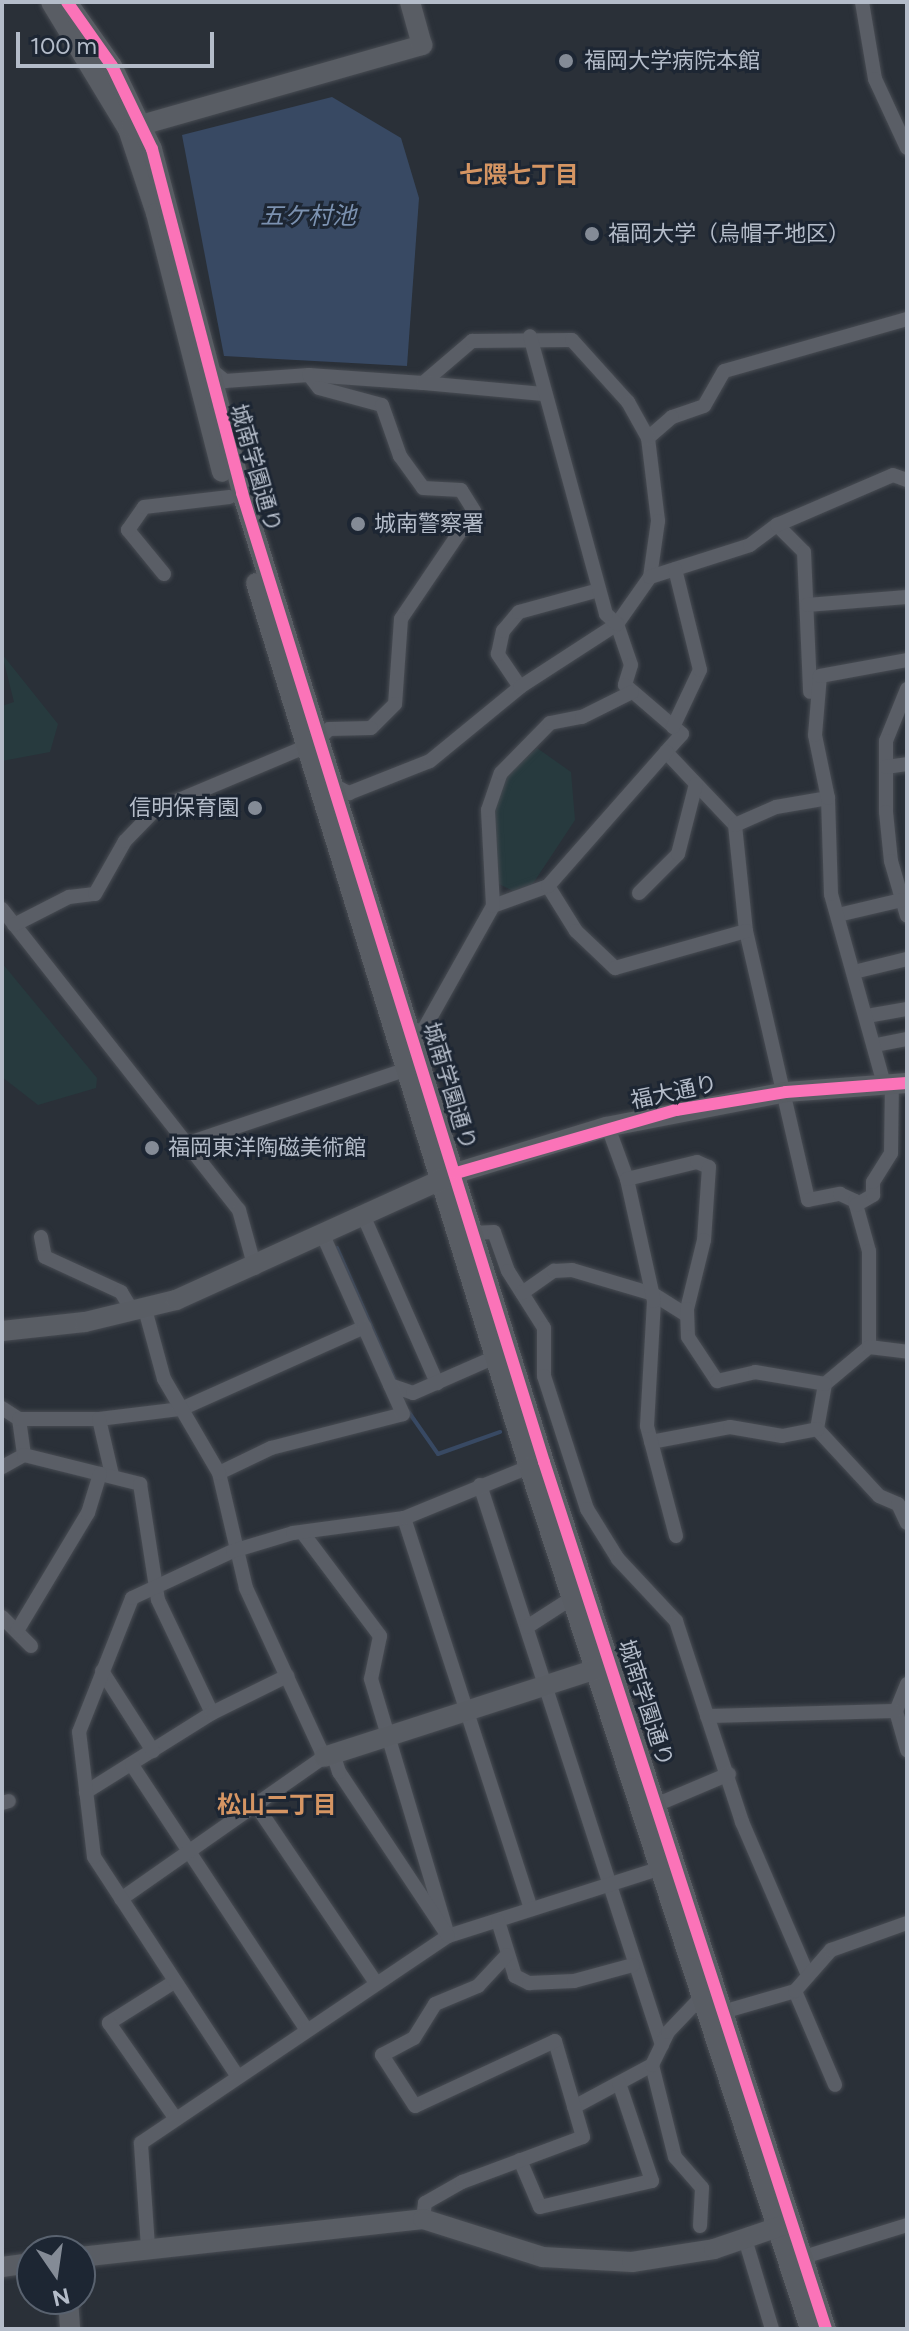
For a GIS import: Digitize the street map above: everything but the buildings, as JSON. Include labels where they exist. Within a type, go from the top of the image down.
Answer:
[{"type":"street","name":"城南学園通り","points":[[51,2],[135,127],[229,497],[314,742],[335,786],[413,1032],[495,1357],[529,1467],[575,1596],[606,1666],[658,1804],[710,1989],[726,2011],[788,2224],[810,2329]]},
{"type":"street","name":"城南学園通り","points":[[67,2],[112,66],[171,209],[206,366],[405,1070],[473,1233],[606,1666],[664,1867],[710,1989],[788,2224],[807,2256],[826,2329]]},
{"type":"street","points":[[135,127],[422,45],[410,2]]},
{"type":"street","points":[[862,2],[875,79],[907,148]]},
{"type":"street","points":[[648,438],[672,417],[704,406],[724,371],[907,319]]},
{"type":"street","points":[[493,906],[548,886],[682,734],[625,685],[631,665],[625,634],[606,614],[530,336]]},
{"type":"street","points":[[335,786],[349,793],[430,761],[520,687],[617,624],[650,577],[658,521],[648,438],[628,402],[572,340],[530,336],[472,341],[423,383]]},
{"type":"street","points":[[206,366],[225,381],[309,375],[545,394]]},
{"type":"street","points":[[14,925],[69,897],[95,894],[125,841],[155,810],[314,742],[329,729],[371,728],[395,704],[401,619],[474,511],[461,490],[423,488],[400,456],[382,405],[319,388],[309,375]]},
{"type":"street","points":[[650,577],[750,545],[777,525],[893,475],[907,480]]},
{"type":"street","points":[[164,574],[128,530],[144,507],[229,497]]},
{"type":"street","points":[[777,525],[804,552],[811,681],[806,736],[812,766]]},
{"type":"street","points":[[673,727],[700,670],[675,569]]},
{"type":"street","points":[[520,687],[498,654],[503,631],[519,612],[599,590]]},
{"type":"street","points":[[807,605],[907,597]]},
{"type":"street","points":[[856,1205],[873,1195],[873,1182],[891,1153],[894,1084],[876,1045],[838,915],[828,798],[815,735],[820,676],[907,660]]},
{"type":"street","points":[[907,689],[905,704],[886,741],[891,861],[907,916]]},
{"type":"street","points":[[413,1032],[424,1029],[493,906],[488,810],[501,773],[550,723],[582,717],[632,692]]},
{"type":"street","points":[[666,752],[735,825],[746,931],[786,1092],[808,1200],[840,1194],[856,1205],[873,1293],[869,1347],[825,1384],[817,1429]]},
{"type":"street","points":[[886,767],[907,764]]},
{"type":"street","points":[[639,893],[678,854],[696,784]]},
{"type":"street","points":[[735,825],[776,807],[828,798]]},
{"type":"street","points":[[548,886],[576,931],[615,968],[746,931]]},
{"type":"street","points":[[838,915],[902,900]]},
{"type":"street","points":[[2,909],[239,1210],[255,1268]]},
{"type":"street","points":[[854,972],[907,959]]},
{"type":"street","points":[[867,1016],[907,1009]]},
{"type":"street","points":[[876,1045],[907,1039]]},
{"type":"street","points":[[186,1144],[405,1070]]},
{"type":"street","name":"福大通り","points":[[2,1331],[139,1310],[255,1268],[322,1233],[448,1176],[608,1127],[786,1092],[894,1084]]},
{"type":"street","points":[[608,1127],[627,1179],[653,1294],[651,1442],[676,1536]]},
{"type":"street","points":[[627,1179],[697,1162],[709,1167],[704,1240],[687,1315],[688,1337],[717,1381],[755,1372],[825,1384]]},
{"type":"street","points":[[363,1215],[437,1383]]},
{"type":"street","points":[[473,1233],[494,1232],[522,1293],[544,1328],[544,1376],[587,1509],[618,1559],[676,1621],[729,1774],[742,1822],[808,1975]]},
{"type":"street","points":[[219,1473],[271,1448],[403,1414],[397,1386],[364,1327],[322,1233]]},
{"type":"street","points":[[41,1237],[45,1257],[121,1292],[139,1310],[164,1379],[219,1473],[233,1551],[287,1676],[328,1755],[448,1936]]},
{"type":"street","points":[[522,1293],[554,1271],[572,1270],[653,1294],[687,1315]]},
{"type":"street","points":[[2,1408],[19,1419],[99,1419],[181,1409],[364,1327]]},
{"type":"street","points":[[869,1347],[907,1352]]},
{"type":"street","points":[[397,1386],[413,1393],[495,1357]]},
{"type":"street","points":[[19,1419],[24,1455]]},
{"type":"street","points":[[17,1631],[88,1513],[106,1474],[99,1419]]},
{"type":"street","points":[[651,1442],[730,1427],[782,1436],[817,1429]]},
{"type":"street","points":[[817,1429],[879,1496],[903,1502],[907,1523]]},
{"type":"street","points":[[2,1467],[24,1455],[140,1484],[157,1586],[212,1713]]},
{"type":"street","points":[[238,2077],[94,1857],[79,1732],[132,1598],[233,1551],[302,1532],[404,1518],[529,1467]]},
{"type":"street","points":[[480,1485],[633,1965],[662,2045]]},
{"type":"street","points":[[404,1518],[531,1909]]},
{"type":"street","points":[[302,1532],[380,1636],[371,1679],[448,1936]]},
{"type":"street","points":[[527,1627],[575,1596]]},
{"type":"street","points":[[2,1617],[31,1646]]},
{"type":"street","points":[[121,1899],[328,1755],[606,1666]]},
{"type":"street","points":[[102,1671],[153,1751]]},
{"type":"street","points":[[86,1792],[212,1713],[287,1676]]},
{"type":"street","points":[[907,1684],[896,1711],[907,1750]]},
{"type":"street","points":[[707,1716],[896,1711]]},
{"type":"street","points":[[132,1765],[307,2030]]},
{"type":"street","points":[[658,1804],[729,1774]]},
{"type":"street","points":[[256,1805],[376,1983]]},
{"type":"street","points":[[148,2247],[141,2143],[448,1936],[664,1867]]},
{"type":"street","points":[[498,1921],[515,1976],[529,1983],[574,1981],[633,1965]]},
{"type":"street","points":[[726,2011],[795,1991],[831,1950],[907,1923]]},
{"type":"street","points":[[423,2219],[425,2203],[520,2160],[583,2137],[555,2041],[415,2106],[382,2055],[414,2038],[435,2004],[478,1986],[507,1955]]},
{"type":"street","points":[[174,1982],[109,2023],[176,2119]]},
{"type":"street","points":[[574,2107],[652,2065],[662,2045],[710,1989]]},
{"type":"street","points":[[795,1991],[835,2085]]},
{"type":"street","points":[[652,2065],[675,2157],[702,2188],[700,2226]]},
{"type":"street","points":[[520,2160],[540,2207],[652,2181],[619,2083]]},
{"type":"street","points":[[96,2255],[423,2219],[543,2257],[632,2262],[678,2257],[788,2224]]},
{"type":"street","points":[[807,2256],[907,2225]]},
{"type":"street","points":[[745,2239],[772,2329]]},
{"type":"green space","points":[[2,654],[58,724],[50,752],[2,761],[2,706],[14,702]]},
{"type":"green space","points":[[537,748],[571,772],[575,820],[532,885],[513,891],[499,884],[492,813],[504,778]]},
{"type":"green space","points":[[2,963],[97,1078],[96,1088],[38,1105],[2,1077]]},
{"type":"water","name":"五ケ村池","points":[[332,97],[401,138],[419,198],[407,366],[224,356],[182,135]]},
{"type":"waterway","points":[[337,1248],[395,1381]]},
{"type":"waterway","points":[[408,1411],[438,1454],[500,1432]]},
{"type":"cycle path","points":[[67,2],[112,66],[152,149],[242,493],[544,1462],[826,2329]]},
{"type":"cycle path","points":[[456,1173],[676,1110],[786,1092],[907,1083]]},
{"type":"place","name":"福岡大学病院本館","points":[[566,61]]},
{"type":"place","name":"福岡大学（烏帽子地区）","points":[[592,234]]},
{"type":"place","name":"城南警察署","points":[[358,524]]},
{"type":"place","name":"信明保育園","points":[[255,808]]},
{"type":"place","name":"福岡東洋陶磁美術館","points":[[152,1148]]},
{"type":"district","name":"七隈七丁目","points":[[519,175]]},
{"type":"district","name":"松山二丁目","points":[[277,1805]]}]
